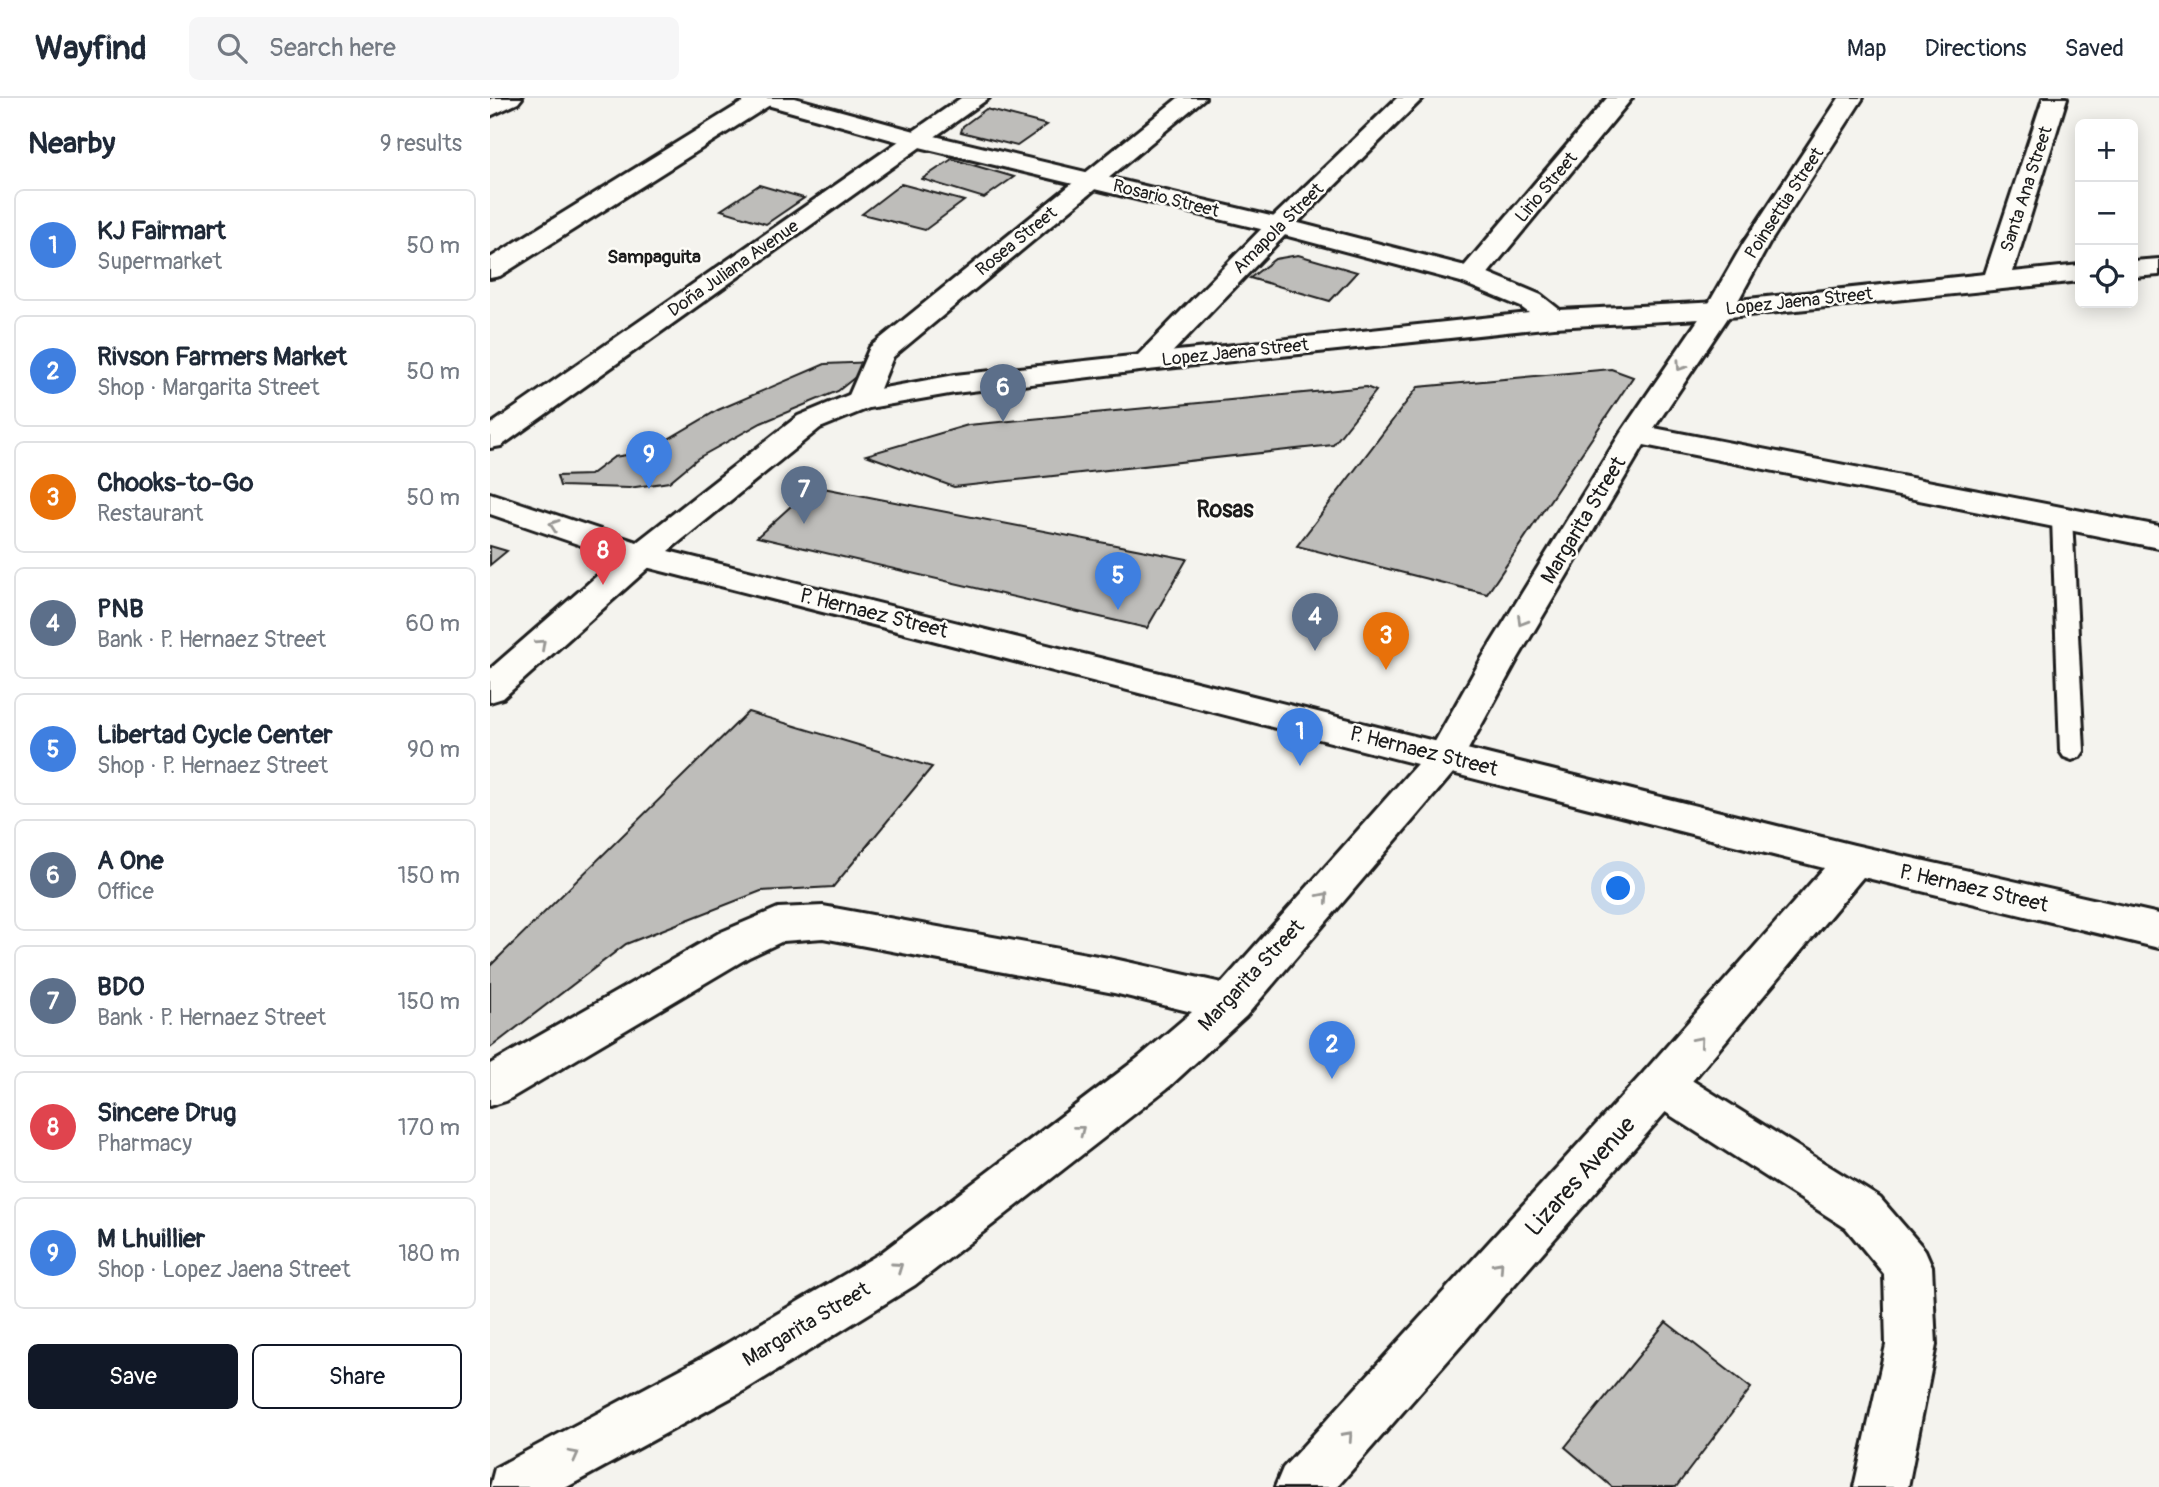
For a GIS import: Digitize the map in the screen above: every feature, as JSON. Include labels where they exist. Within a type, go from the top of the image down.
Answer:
[{"type":"street","points":[[490,108],[510,98]]},
{"type":"street","points":[[490,270],[767,98]]},
{"type":"street","name":"Rosario Street","points":[[767,98],[916,139],[1279,226],[1471,276],[1531,301],[1554,320]]},
{"type":"street","name":"Doña Juliana Avenue","points":[[490,439],[977,98]]},
{"type":"street","name":"Rosea Street","points":[[862,400],[880,352],[1193,98]]},
{"type":"street","name":"Amapola Street","points":[[1148,361],[1279,226],[1411,98]]},
{"type":"street","name":"Lirio Street","points":[[1471,276],[1620,98]]},
{"type":"street","name":"Poinsettia Street","points":[[1720,310],[1756,244],[1851,98]]},
{"type":"street","name":"Santa Ana Street","points":[[1997,280],[2055,98]]},
{"type":"street","points":[[2138,269],[2159,267]]},
{"type":"street","name":"Lopez Jaena Street","points":[[490,689],[642,555],[809,422],[862,400],[956,384],[1148,361],[1554,320],[1720,310],[1997,280],[2075,274]]},
{"type":"street","name":"Margarita Street","points":[[514,1487],[727,1372],[898,1269],[1154,1072],[1231,1003],[1446,756],[1500,658],[1635,434],[1720,310]]},
{"type":"street","points":[[1635,434],[2159,537]]},
{"type":"street","name":"P. Hernaez Street","points":[[490,503],[642,555],[1854,860],[2159,931]]},
{"type":"street","name":"Lizares Avenue","points":[[1302,1487],[1661,1085],[1854,860]]},
{"type":"street","points":[[490,1087],[734,945],[778,925],[824,922],[1114,976],[1231,1003]]},
{"type":"street","points":[[1661,1085],[1863,1213],[1908,1266],[1911,1345],[1881,1487]]},
{"type":"lane","points":[[2062,518],[2073,751]]},
{"type":"building","points":[[986,109],[1047,125],[1017,146],[961,132],[963,126]]},
{"type":"building","points":[[952,159],[1014,177],[984,198],[922,179]]},
{"type":"building","points":[[901,184],[964,201],[925,230],[862,214]]},
{"type":"building","points":[[759,185],[804,198],[766,224],[721,210]]},
{"type":"building","points":[[1298,255],[1357,272],[1330,301],[1250,278],[1275,259]]},
{"type":"building","points":[[874,362],[838,391],[761,423],[698,458],[669,482],[629,488],[560,486],[557,476],[590,475],[614,457],[646,452],[718,410],[825,364]]},
{"type":"building","points":[[1611,369],[1633,377],[1487,594],[1297,546],[1418,387]]},
{"type":"building","points":[[1366,387],[1376,391],[1333,445],[954,487],[866,455],[968,425]]},
{"type":"building","points":[[813,486],[1187,559],[1147,628],[757,537]]},
{"type":"building","points":[[490,546],[507,551],[490,565]]},
{"type":"building","points":[[748,712],[932,767],[833,887],[761,891],[626,944],[490,1048],[490,966]]},
{"type":"building","points":[[1666,1322],[1751,1388],[1676,1487],[1612,1487],[1565,1447]]},
{"type":"place","name":"A One","points":[[1003,422]]},
{"type":"place","name":"M Lhuillier","points":[[649,489]]},
{"type":"place","name":"BDO","points":[[804,524]]},
{"type":"place","name":"Sincere Drug","points":[[603,585]]},
{"type":"place","name":"Libertad Cycle Center","points":[[1118,610]]},
{"type":"place","name":"PNB","points":[[1315,651]]},
{"type":"place","name":"Chooks-to-Go","points":[[1386,670]]},
{"type":"place","name":"KJ Fairmart","points":[[1300,766]]},
{"type":"place","name":"Rivson Farmers Market","points":[[1332,1079]]},
{"type":"district","name":"Sampaguita","points":[[654,256]]},
{"type":"district","name":"Rosas","points":[[1225,509]]}]
